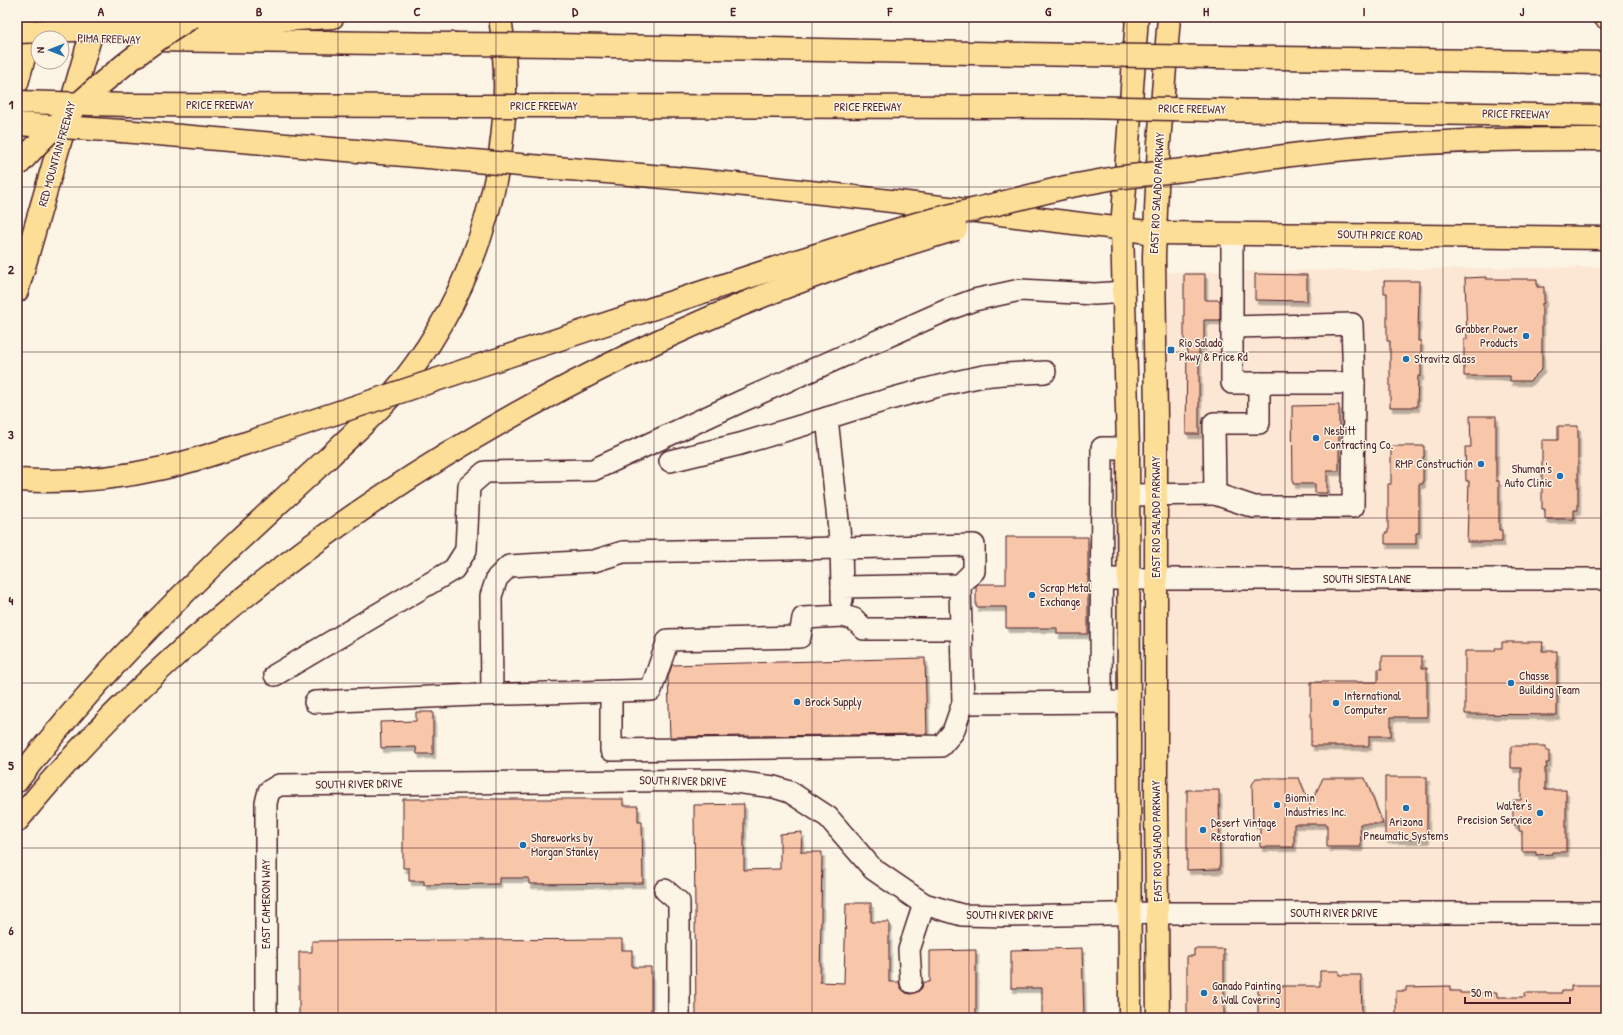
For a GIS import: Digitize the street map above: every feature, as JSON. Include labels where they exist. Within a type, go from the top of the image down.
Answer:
[{"type":"main road","points":[[17,83],[35,17]]},
{"type":"main road","points":[[17,40],[44,17]]},
{"type":"main road","name":"RED MOUNTAIN FREEWAY","points":[[17,291],[96,17]]},
{"type":"main road","points":[[17,166],[68,113],[107,79],[147,47],[192,17]]},
{"type":"main road","points":[[157,33],[333,17]]},
{"type":"main road","points":[[17,781],[64,722],[124,654],[199,579],[371,417],[404,378],[432,339],[455,299],[472,262],[485,226],[495,185],[506,99],[505,62],[500,17]]},
{"type":"main road","points":[[1130,1018],[1128,448],[1122,229],[1137,17]]},
{"type":"main road","name":"EAST RIO SALADO PARKWAY","points":[[1158,1018],[1155,233],[1160,135],[1169,17]]},
{"type":"main road","points":[[17,32],[157,33],[455,44],[556,46],[1606,63]]},
{"type":"main road","name":"PIMA FREEWAY","points":[[17,36],[157,33]]},
{"type":"main road","name":"PRICE FREEWAY","points":[[17,102],[129,105],[1081,107],[1606,116]]},
{"type":"main road","name":"SOUTH PRICE ROAD","points":[[17,124],[122,131],[610,172],[829,194],[1155,233],[1606,238]]},
{"type":"main road","points":[[19,480],[56,481],[89,479],[144,472],[184,462],[505,357],[800,270],[899,246],[976,223],[1068,199],[1217,166],[1322,152],[1424,143],[1506,139],[1606,139]]},
{"type":"main road","points":[[17,821],[64,766],[99,729],[172,659],[250,593],[325,537],[373,504],[483,434],[591,374],[800,270]]},
{"type":"street","points":[[1232,234],[1232,383],[1354,383]]},
{"type":"street","points":[[275,675],[454,569],[466,550],[468,486],[485,472],[593,470],[749,398],[948,310],[974,300],[1020,290],[1095,294],[1124,292]]},
{"type":"street","points":[[1128,495],[1215,494],[1254,507],[1353,507],[1354,383],[1352,324],[1232,327]]},
{"type":"street","points":[[670,461],[740,444],[903,396],[984,376],[1045,372]]},
{"type":"street","points":[[1215,494],[1214,423],[1259,423],[1259,383]]},
{"type":"street","points":[[827,418],[841,548],[843,616]]},
{"type":"street","points":[[1102,701],[1102,448],[1128,448]]},
{"type":"street","points":[[492,694],[491,596],[497,578],[509,566],[594,561],[623,552],[974,545],[974,571],[960,585],[842,587]]},
{"type":"street","name":"SOUTH SIESTA LANE","points":[[1102,579],[1606,579]]},
{"type":"street","points":[[611,692],[611,750],[941,746],[953,732],[963,703],[960,585]]},
{"type":"street","points":[[315,702],[492,694],[651,690],[668,640],[800,637],[803,618],[843,616],[854,619],[864,629],[961,629]]},
{"type":"street","points":[[963,703],[1128,702]]},
{"type":"street","name":"SOUTH RIVER DRIVE","points":[[269,791],[279,785],[652,780],[719,780],[774,787],[790,792],[828,817],[873,869],[924,904],[962,915],[1005,916],[1157,913],[1606,913]]},
{"type":"street","name":"EAST CAMERON WAY","points":[[266,1018],[266,803],[269,791]]},
{"type":"street","points":[[665,890],[679,902],[679,1018]]},
{"type":"street","points":[[911,982],[909,950],[924,904]]},
{"type":"shaded area","points":[[1606,267],[1606,1018],[1168,1018],[1167,272]]},
{"type":"building","points":[[1184,274],[1205,274],[1205,300],[1220,300],[1220,320],[1204,320],[1204,346],[1199,347],[1199,434],[1186,434],[1187,347],[1184,347]]},
{"type":"building","points":[[1255,274],[1307,275],[1307,301],[1255,300]]},
{"type":"building","points":[[1486,277],[1486,279],[1537,279],[1537,287],[1544,287],[1544,303],[1542,303],[1542,369],[1530,381],[1510,381],[1510,376],[1464,376],[1464,339],[1467,339],[1465,278]]},
{"type":"building","name":"Stravitz Glass","points":[[1384,281],[1419,281],[1418,341],[1421,341],[1421,376],[1418,376],[1417,407],[1390,407],[1390,341],[1387,341],[1387,293],[1384,293]]},
{"type":"building","name":"Nesbitt Contracting Co.","points":[[1339,405],[1339,471],[1327,471],[1327,493],[1315,493],[1315,484],[1293,484],[1292,406]]},
{"type":"building","name":"RMP Construction","points":[[1470,416],[1496,416],[1496,481],[1499,481],[1499,530],[1502,530],[1502,542],[1467,542],[1469,481],[1466,481],[1465,447],[1471,447]]},
{"type":"building","name":"Shuman's Auto Clinic","points":[[1558,426],[1578,426],[1578,510],[1574,510],[1574,519],[1545,519],[1545,509],[1542,509],[1542,440],[1558,440]]},
{"type":"building","points":[[1391,446],[1424,446],[1423,484],[1419,484],[1419,533],[1416,533],[1416,544],[1385,544],[1385,533],[1388,533],[1388,484],[1391,484]]},
{"type":"building","name":"Scrap Metal Exchange","points":[[1006,537],[1088,537],[1088,634],[1057,634],[1057,628],[1006,628],[1006,607],[976,607],[976,586],[978,584],[1006,584]]},
{"type":"building","name":"Chasse Building Team","points":[[1502,642],[1543,642],[1542,651],[1557,651],[1557,715],[1465,714],[1465,651],[1495,651],[1495,648],[1502,648]]},
{"type":"building","points":[[1382,656],[1422,656],[1422,668],[1427,668],[1427,717],[1391,717],[1391,736],[1369,736],[1369,746],[1311,746],[1311,682],[1378,682],[1378,669],[1382,669]]},
{"type":"building","name":"Brock Supply","points":[[925,658],[927,734],[670,737],[668,677],[672,665]]},
{"type":"building","points":[[416,712],[433,712],[433,754],[417,754],[416,747],[381,748],[380,722],[416,721]]},
{"type":"building","name":"Walter's Precision Service","points":[[1511,746],[1546,746],[1546,751],[1549,751],[1549,763],[1546,763],[1547,768],[1545,768],[1545,790],[1566,790],[1566,852],[1552,852],[1552,854],[1536,855],[1536,852],[1522,852],[1522,831],[1519,831],[1519,825],[1513,825],[1513,800],[1521,800],[1521,768],[1511,768]]},
{"type":"building","name":"Arizona Pneumatic Systems","points":[[1385,777],[1427,777],[1427,839],[1385,839]]},
{"type":"building","points":[[1256,778],[1299,778],[1310,805],[1323,778],[1365,778],[1383,824],[1360,824],[1361,847],[1327,847],[1327,824],[1294,824],[1294,847],[1260,847],[1260,824],[1253,824],[1252,785]]},
{"type":"building","name":"Desert Vintage Restoration","points":[[1187,790],[1219,790],[1220,869],[1187,870]]},
{"type":"building","name":"Shareworks by Morgan Stanley","points":[[403,799],[623,799],[623,806],[638,806],[638,822],[642,822],[643,883],[529,884],[529,878],[499,878],[499,884],[424,885],[424,881],[409,881],[409,868],[403,868]]},
{"type":"building","points":[[744,804],[744,870],[780,869],[780,834],[802,832],[801,852],[822,852],[820,982],[844,983],[846,903],[871,903],[871,922],[889,922],[889,982],[899,982],[901,988],[906,993],[911,994],[917,992],[922,988],[923,982],[930,982],[930,951],[976,950],[976,1018],[696,1018],[694,805]]},
{"type":"building","points":[[622,939],[622,950],[632,950],[632,967],[651,967],[651,1018],[299,1018],[299,952],[312,952],[312,941]]},
{"type":"building","points":[[1082,948],[1084,1018],[1042,1018],[1042,988],[1011,988],[1011,950]]},
{"type":"building","name":"Ganado Painting & Wall Covering","points":[[1194,949],[1224,949],[1224,1018],[1187,1018],[1187,956],[1194,956]]},
{"type":"building","points":[[1320,971],[1339,971],[1339,975],[1361,975],[1362,1018],[1258,1018],[1258,986],[1320,986]]},
{"type":"building","points":[[1450,986],[1450,991],[1460,991],[1460,993],[1497,993],[1497,997],[1525,997],[1525,993],[1562,993],[1562,991],[1571,991],[1571,986],[1606,986],[1606,1018],[1396,1018],[1396,991],[1406,991],[1406,987]]},
{"type":"place","name":"Grabber Power Products","points":[[1526,336]]},
{"type":"place","name":"Rio Salado Pkwy & Price Rd","points":[[1171,350]]},
{"type":"place","name":"Stravitz Glass","points":[[1406,359]]},
{"type":"place","name":"Nesbitt Contracting Co.","points":[[1316,438]]},
{"type":"place","name":"RMP Construction","points":[[1481,464]]},
{"type":"place","name":"Shuman's Auto Clinic","points":[[1560,476]]},
{"type":"place","name":"Scrap Metal Exchange","points":[[1032,595]]},
{"type":"place","name":"Chasse Building Team","points":[[1511,683]]},
{"type":"place","name":"Brock Supply","points":[[797,702]]},
{"type":"place","name":"International Computer","points":[[1336,703]]},
{"type":"place","name":"Biomin Industries Inc.","points":[[1277,805]]},
{"type":"place","name":"Arizona Pneumatic Systems","points":[[1406,808]]},
{"type":"place","name":"Walter's Precision Service","points":[[1540,813]]},
{"type":"place","name":"Desert Vintage Restoration","points":[[1203,830]]},
{"type":"place","name":"Shareworks by Morgan Stanley","points":[[523,845]]},
{"type":"place","name":"Ganado Painting & Wall Covering","points":[[1204,993]]}]
